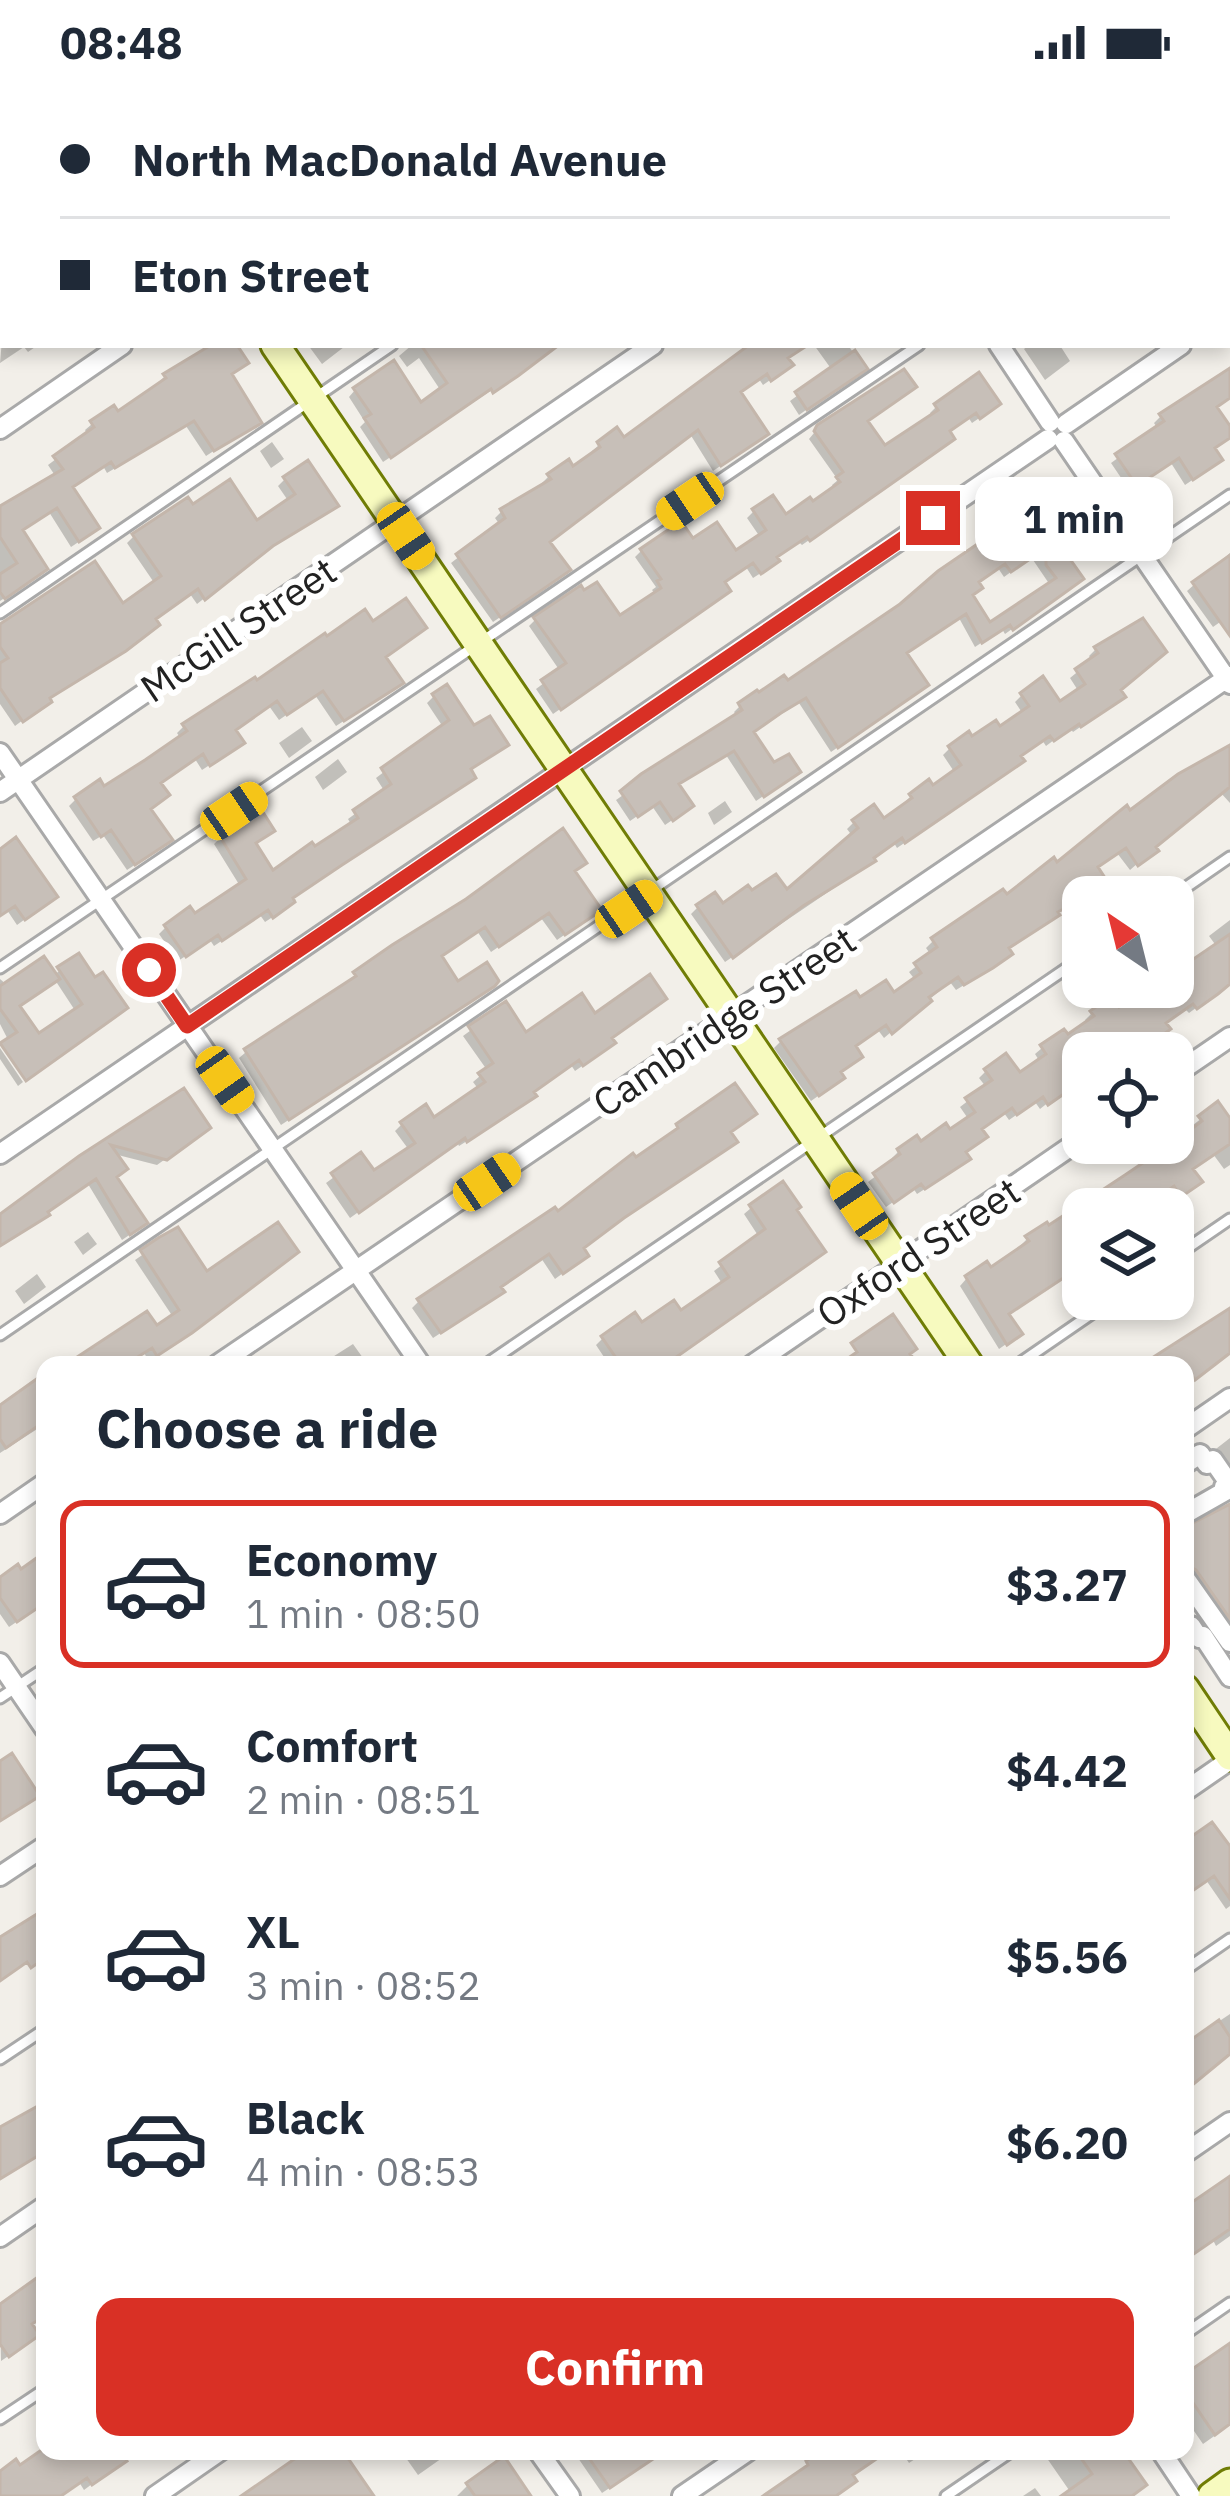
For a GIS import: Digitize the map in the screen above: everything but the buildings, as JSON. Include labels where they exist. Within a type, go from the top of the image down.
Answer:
[{"type":"street","points":[[0,429],[118,348]]},
{"type":"street","points":[[277,348],[963,1356]]},
{"type":"street","name":"McGill Street","points":[[0,792],[649,348]]},
{"type":"street","points":[[1001,348],[1229,679]]},
{"type":"street","points":[[0,1154],[1177,348]]},
{"type":"street","name":"Cambridge Street","points":[[230,1356],[1229,679]]},
{"type":"street","points":[[0,753],[415,1356]]},
{"type":"street","points":[[1194,1062],[1230,1037]]},
{"type":"street","name":"Oxford Street","points":[[765,1356],[1062,1153]]},
{"type":"street","points":[[1194,1423],[1230,1399]]},
{"type":"street","points":[[1194,1458],[1200,1454],[1207,1464],[1213,1460],[1229,1483],[1227,1490],[1194,1509]]},
{"type":"street","points":[[0,1514],[36,1489]]},
{"type":"street","points":[[1194,1591],[1230,1642]]},
{"type":"street","points":[[1194,1630],[1199,1638],[1203,1636],[1230,1677]]},
{"type":"street","points":[[0,1663],[8,1693],[36,1720]]},
{"type":"street","points":[[1194,1703],[1230,1758],[1194,1784]]},
{"type":"street","points":[[0,1876],[36,1852]]},
{"type":"street","points":[[1194,2147],[1230,2122]]},
{"type":"street","points":[[0,2237],[36,2212]]},
{"type":"street","points":[[155,2496],[207,2460]]},
{"type":"street","points":[[544,2460],[570,2496]]},
{"type":"street","points":[[682,2496],[735,2460]]},
{"type":"street","points":[[1167,2460],[1191,2496]]},
{"type":"street","points":[[1212,2496],[1230,2483]]},
{"type":"lane","points":[[0,613],[388,348]]},
{"type":"lane","points":[[0,968],[915,348]]},
{"type":"lane","points":[[0,1335],[1230,495]]},
{"type":"lane","points":[[1194,882],[1230,857]]},
{"type":"lane","points":[[498,1356],[1062,972]]},
{"type":"lane","points":[[1194,1244],[1230,1219]]},
{"type":"lane","points":[[1030,1356],[1082,1320]]},
{"type":"lane","points":[[8,1693],[36,1674]]},
{"type":"lane","points":[[1194,1964],[1230,1939]]},
{"type":"lane","points":[[0,2059],[36,2035]]},
{"type":"lane","points":[[1194,2328],[1230,2303]]},
{"type":"lane","points":[[0,2419],[36,2395]]},
{"type":"lane","points":[[946,2496],[999,2460]]},
{"type":"route","points":[[149,970],[187,1026],[933,518]]}]
